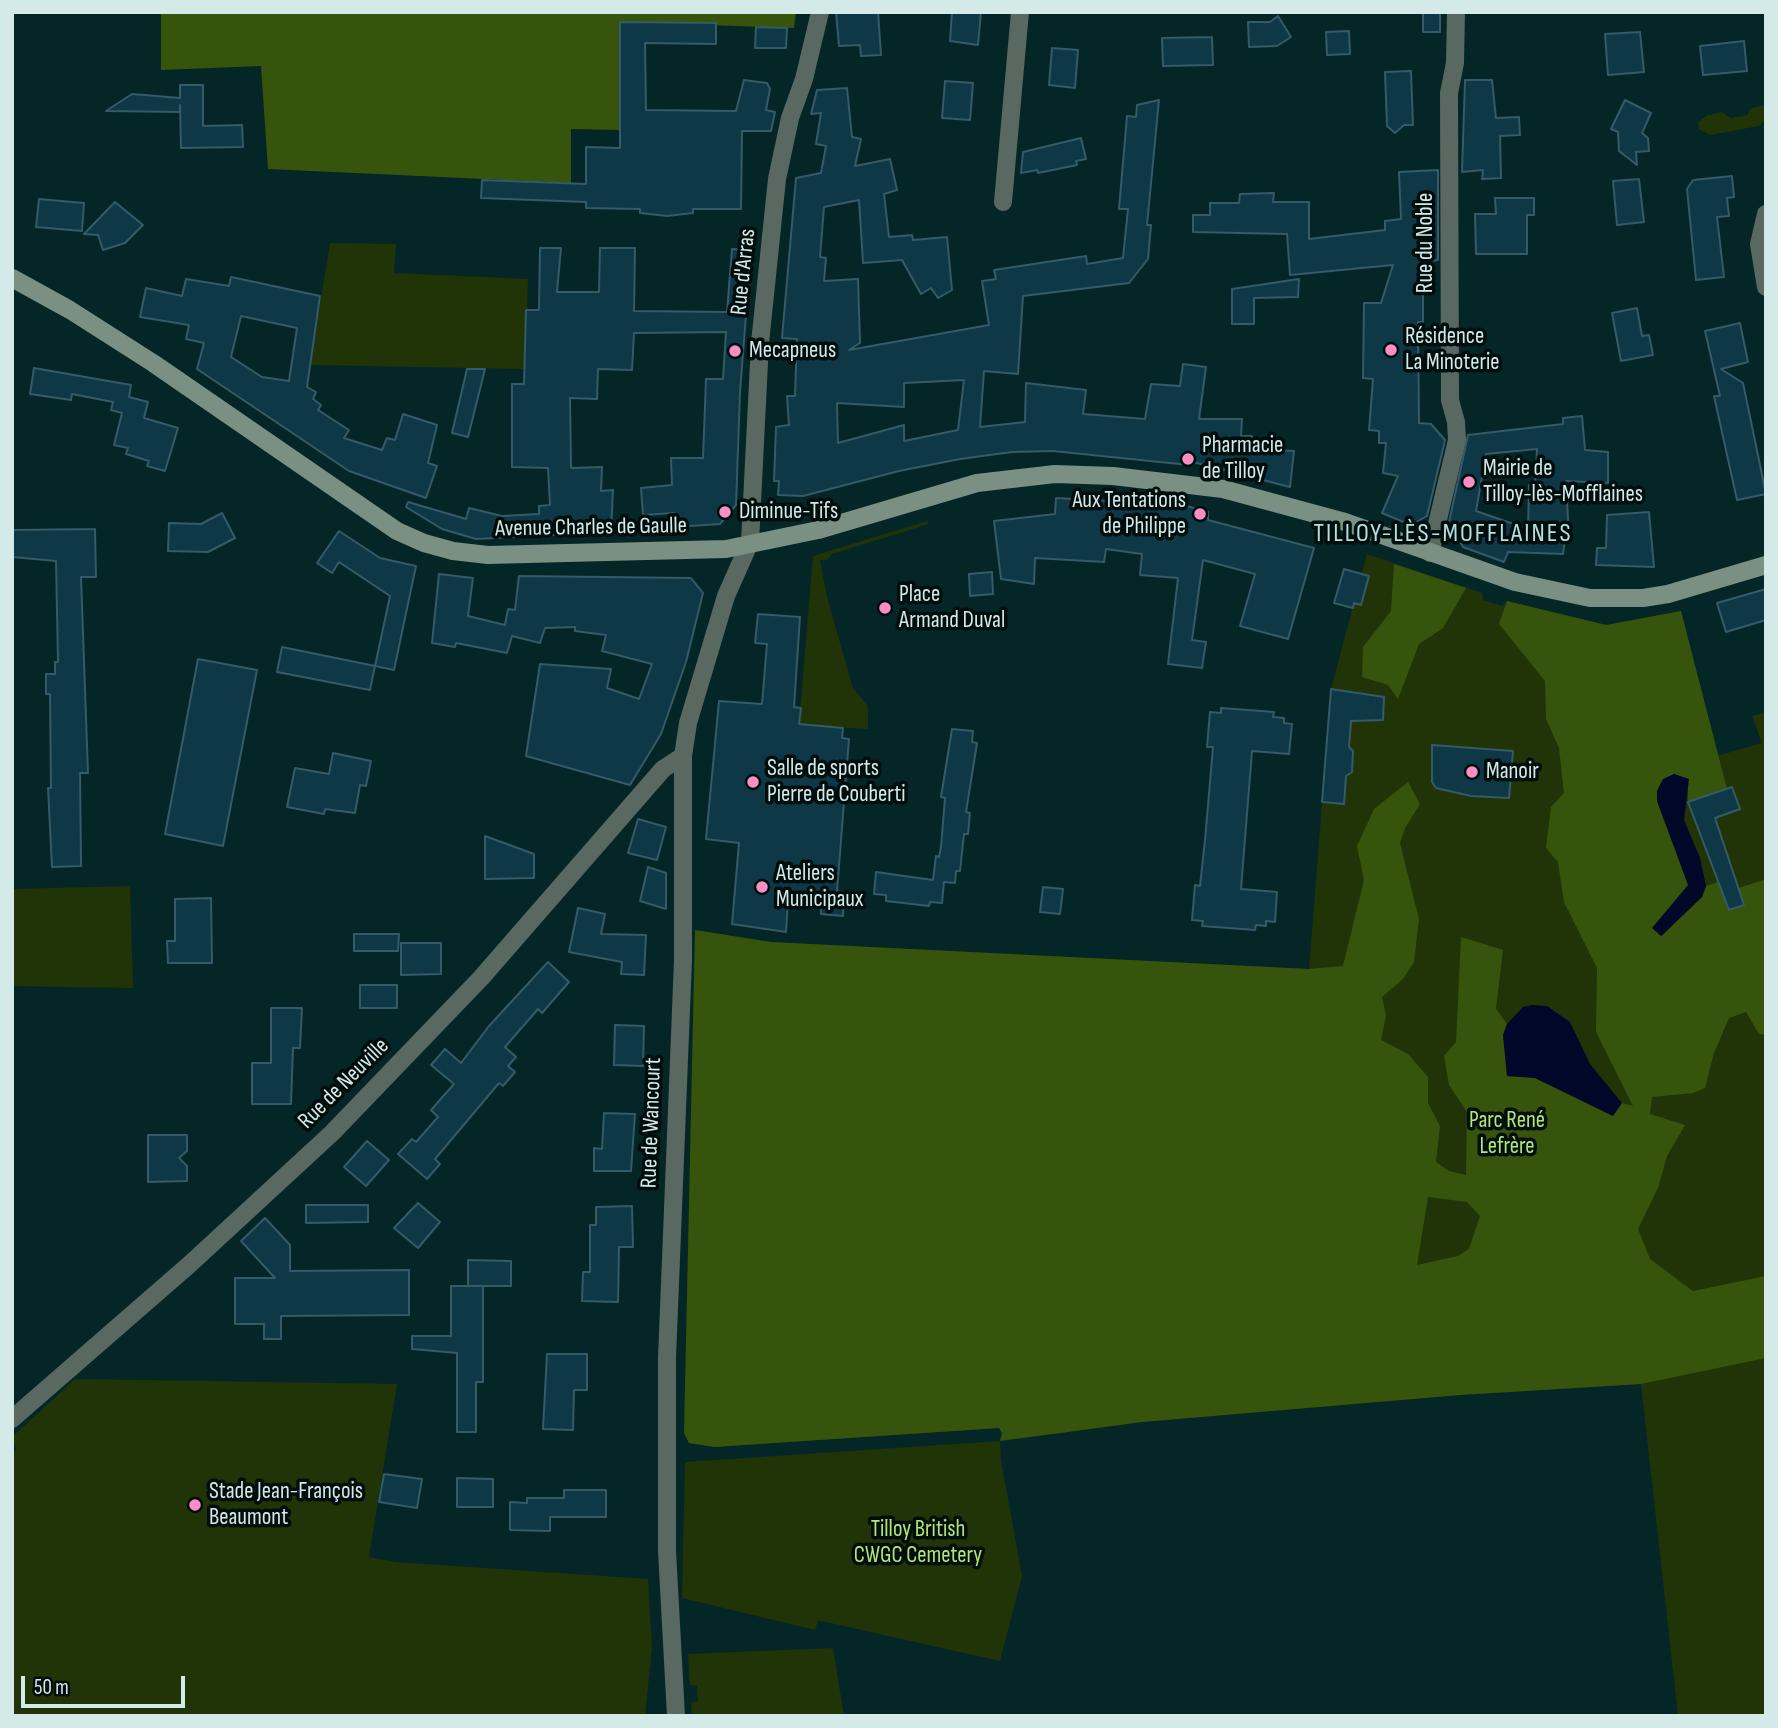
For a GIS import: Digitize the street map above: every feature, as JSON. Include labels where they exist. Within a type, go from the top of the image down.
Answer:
[{"type":"street","name":"Rue d'Arras","points":[[750,542],[760,343],[778,179],[790,118],[804,79],[820,12]]},
{"type":"street","points":[[1003,202],[1020,12]]},
{"type":"street","name":"Rue du Noble","points":[[1430,554],[1457,439],[1450,400],[1449,93],[1455,63],[1456,12]]},
{"type":"street","points":[[1766,214],[1759,244],[1766,288]]},
{"type":"street","name":"Avenue Charles de Gaulle","points":[[12,278],[70,310],[153,363],[397,531],[424,543],[488,555],[700,551],[818,530],[977,483],[1055,474],[1113,476],[1223,489],[1345,522],[1430,554],[1527,585],[1610,599],[1668,594],[1766,565]]},
{"type":"street","name":"Rue de Wancourt","points":[[676,1716],[667,1551],[667,1358],[683,960],[683,756],[688,723],[726,596],[750,542]]},
{"type":"street","name":"Rue de Neuville","points":[[12,1419],[190,1264],[332,1133],[481,978],[663,769],[683,756]]},
{"type":"green space","points":[[161,12],[796,12],[794,28],[620,22],[620,130],[571,129],[571,183],[268,169],[261,66],[161,70]]},
{"type":"green space","points":[[1766,105],[1766,119],[1759,126],[1710,135],[1699,129],[1698,122],[1708,115],[1722,112],[1731,118],[1747,115],[1751,108]]},
{"type":"green space","points":[[330,243],[396,244],[394,273],[528,279],[525,369],[310,365]]},
{"type":"green space","points":[[927,521],[929,524],[832,554],[827,560],[820,560],[827,597],[853,688],[868,706],[868,729],[799,725],[813,556]]},
{"type":"green space","name":"Parc René Lefrère","points":[[1367,554],[1482,593],[1483,600],[1502,606],[1507,601],[1606,625],[1681,611],[1717,756],[1762,743],[1752,716],[1766,712],[1766,1716],[1678,1716],[1641,1384],[1460,1395],[1142,1422],[1047,1435],[1002,1433],[999,1428],[714,1447],[689,1443],[684,1433],[695,930],[771,942],[1309,969],[1331,689]]},
{"type":"green space","points":[[1394,564],[1466,588],[1443,628],[1419,644],[1398,699],[1388,685],[1362,677],[1363,647],[1391,611]]},
{"type":"green space","name":"Parc René Lefrère","points":[[1507,601],[1606,625],[1681,611],[1727,789],[1688,802],[1688,779],[1674,774],[1663,780],[1657,791],[1657,801],[1689,885],[1653,928],[1662,936],[1702,897],[1706,886],[1734,877],[1739,888],[1766,879],[1766,1035],[1759,1034],[1746,1012],[1729,1018],[1714,1053],[1705,1088],[1693,1093],[1652,1097],[1650,1114],[1685,1125],[1667,1156],[1658,1188],[1638,1229],[1650,1259],[1693,1291],[1766,1276],[1766,1358],[1641,1384],[1460,1395],[1142,1422],[1000,1441],[1002,1433],[999,1428],[714,1447],[689,1443],[684,1433],[695,930],[771,942],[1309,969],[1343,966],[1364,880],[1357,846],[1374,809],[1408,782],[1420,804],[1405,828],[1400,843],[1419,919],[1414,962],[1403,979],[1382,997],[1386,1015],[1381,1040],[1408,1054],[1428,1077],[1428,1103],[1440,1126],[1436,1162],[1449,1171],[1466,1175],[1467,1112],[1449,1085],[1444,1056],[1456,1042],[1461,937],[1503,950],[1496,1009],[1507,1024],[1503,1035],[1507,1076],[1535,1078],[1613,1116],[1622,1103],[1633,1106],[1596,1032],[1597,968],[1564,902],[1558,862],[1546,848],[1551,807],[1564,793],[1559,748],[1546,719],[1545,681],[1499,624]],"holes":[[[1428,1197],[1467,1202],[1480,1216],[1469,1249],[1458,1256],[1417,1265]]]},
{"type":"green space","points":[[130,886],[133,988],[12,986],[12,889]]},
{"type":"green space","name":"Stade Jean-François Beaumont","points":[[75,1379],[397,1384],[369,1557],[395,1562],[648,1579],[652,1647],[645,1716],[12,1716],[12,1453],[16,1450],[12,1437]]},
{"type":"green space","name":"Tilloy British CWGC Cemetery","points":[[1000,1441],[1022,1576],[1000,1661],[826,1622],[818,1621],[815,1630],[682,1598],[685,1462]]},
{"type":"green space","points":[[833,1648],[844,1716],[692,1716],[691,1703],[698,1701],[697,1686],[690,1685],[688,1654]]},
{"type":"water","points":[[1674,774],[1689,779],[1684,820],[1700,858],[1706,886],[1702,897],[1661,936],[1652,928],[1688,885],[1657,801],[1657,791],[1663,779]]},
{"type":"water","points":[[1547,1006],[1570,1022],[1590,1064],[1622,1103],[1613,1116],[1535,1078],[1507,1076],[1503,1035],[1507,1024],[1523,1007]]},
{"type":"building","points":[[836,12],[878,12],[881,55],[861,56],[860,45],[839,46]]},
{"type":"building","points":[[952,12],[981,12],[978,45],[950,41]]},
{"type":"building","points":[[1423,12],[1440,12],[1440,32],[1423,32]]},
{"type":"building","points":[[1278,16],[1291,37],[1277,46],[1249,47],[1248,22],[1270,22]]},
{"type":"building","points":[[620,22],[716,23],[716,44],[645,43],[646,110],[736,111],[744,80],[767,83],[770,89],[766,110],[775,112],[771,131],[742,131],[741,209],[693,209],[693,213],[667,216],[640,213],[640,209],[586,208],[586,202],[481,198],[482,180],[586,184],[586,147],[620,148]]},
{"type":"building","points":[[756,27],[787,28],[786,48],[755,48]]},
{"type":"building","points":[[1349,31],[1350,54],[1327,55],[1326,32]]},
{"type":"building","points":[[1640,32],[1644,72],[1608,75],[1605,34]]},
{"type":"building","points":[[1212,37],[1213,65],[1163,66],[1162,38]]},
{"type":"building","points":[[1744,41],[1747,71],[1703,75],[1700,46]]},
{"type":"building","points":[[1052,48],[1078,50],[1075,88],[1049,85]]},
{"type":"building","points":[[1411,71],[1413,125],[1404,125],[1395,133],[1387,126],[1385,72]]},
{"type":"building","points":[[1465,80],[1492,80],[1496,118],[1519,117],[1520,135],[1500,136],[1501,178],[1482,179],[1483,170],[1462,172]]},
{"type":"building","points":[[945,81],[973,83],[970,120],[942,118]]},
{"type":"building","points":[[180,85],[203,85],[203,126],[242,125],[243,147],[181,148],[180,105],[180,112],[106,111],[132,94],[180,98]]},
{"type":"building","points":[[847,88],[852,137],[861,139],[855,166],[890,159],[897,190],[884,194],[889,237],[912,235],[913,240],[947,237],[952,290],[938,298],[931,288],[921,294],[902,260],[863,263],[859,200],[824,207],[820,257],[826,258],[824,281],[858,279],[860,343],[849,350],[989,325],[982,281],[996,279],[994,270],[1086,256],[1087,264],[1123,258],[1128,209],[1119,209],[1127,116],[1136,117],[1137,105],[1159,100],[1147,225],[1151,225],[1148,259],[1129,283],[1023,296],[1018,374],[984,371],[980,427],[1025,422],[1026,383],[1086,390],[1083,414],[1145,419],[1151,384],[1180,386],[1183,364],[1206,367],[1199,419],[1242,419],[1241,436],[1252,436],[1253,449],[1294,451],[1290,487],[1193,462],[1189,465],[1053,451],[1012,452],[960,459],[899,471],[803,496],[778,495],[779,481],[774,481],[776,427],[789,425],[787,396],[795,396],[797,339],[782,338],[796,178],[821,173],[826,146],[816,144],[821,113],[811,114],[817,90]],"holes":[[[964,380],[958,430],[904,441],[904,425],[838,443],[837,403],[904,407],[904,383]]]},
{"type":"building","points":[[1625,100],[1651,113],[1642,133],[1648,138],[1649,151],[1636,152],[1637,165],[1619,151],[1618,132],[1611,129]]},
{"type":"building","points":[[1081,138],[1086,159],[1076,161],[1077,165],[1038,173],[1037,170],[1021,173],[1023,152]]},
{"type":"building","points":[[1438,170],[1438,260],[1423,262],[1423,322],[1418,322],[1419,423],[1431,424],[1445,440],[1427,516],[1411,525],[1382,513],[1398,476],[1383,473],[1386,443],[1379,443],[1379,431],[1369,430],[1373,379],[1363,378],[1364,303],[1381,303],[1393,265],[1290,275],[1287,234],[1193,232],[1193,215],[1210,215],[1210,203],[1239,203],[1240,194],[1274,193],[1273,202],[1309,202],[1309,239],[1385,230],[1385,221],[1401,219],[1399,172]]},
{"type":"building","points":[[1732,176],[1734,197],[1727,198],[1729,216],[1717,217],[1724,277],[1696,280],[1687,189],[1693,180]]},
{"type":"building","points":[[1639,179],[1644,222],[1617,225],[1613,181]]},
{"type":"building","points":[[1495,198],[1534,198],[1534,215],[1527,215],[1527,254],[1476,254],[1475,214],[1496,214]]},
{"type":"building","points":[[39,199],[84,203],[82,231],[36,227]]},
{"type":"building","points":[[115,202],[143,225],[125,243],[103,250],[98,235],[84,234]]},
{"type":"building","points":[[540,248],[561,248],[557,292],[599,292],[600,248],[635,248],[634,311],[727,312],[732,249],[751,250],[740,392],[736,505],[720,524],[675,527],[674,513],[643,515],[641,488],[672,485],[671,458],[703,458],[706,379],[723,379],[726,332],[634,333],[632,370],[598,369],[597,399],[570,398],[571,468],[602,467],[601,491],[613,490],[611,532],[476,539],[442,529],[406,507],[408,502],[466,519],[469,508],[502,516],[539,514],[539,506],[550,505],[548,468],[512,467],[512,384],[524,384],[526,310],[539,310]]},
{"type":"building","points":[[231,277],[320,296],[307,387],[316,392],[313,399],[321,405],[318,410],[349,430],[344,438],[382,450],[387,438],[395,440],[403,414],[437,425],[428,463],[437,466],[426,498],[349,471],[197,369],[204,343],[186,339],[189,325],[140,317],[146,288],[182,296],[186,279],[229,286]],"holes":[[[241,316],[297,328],[289,381],[262,377],[231,357]]]},
{"type":"building","points":[[1299,279],[1298,297],[1254,298],[1254,324],[1232,324],[1232,289]]},
{"type":"building","points":[[1637,308],[1642,336],[1649,335],[1653,355],[1621,361],[1612,313]]},
{"type":"building","points":[[1740,323],[1748,362],[1721,369],[1743,383],[1766,494],[1737,500],[1714,396],[1720,396],[1705,331]]},
{"type":"building","points":[[34,368],[131,385],[129,397],[148,402],[144,418],[178,428],[165,471],[147,466],[149,461],[126,454],[128,448],[114,445],[122,413],[111,410],[113,402],[72,394],[71,400],[30,394]]},
{"type":"building","points":[[467,369],[485,369],[468,437],[452,433]]},
{"type":"building","points":[[1582,416],[1585,450],[1608,452],[1608,483],[1566,481],[1568,519],[1563,554],[1508,552],[1504,562],[1463,547],[1449,522],[1468,435],[1563,424],[1563,418]],"holes":[[[1537,449],[1535,484],[1529,485],[1528,529],[1476,511],[1486,454]]]},
{"type":"building","points":[[1056,498],[1183,505],[1208,512],[1208,520],[1314,548],[1288,639],[1240,626],[1255,574],[1203,560],[1192,640],[1206,642],[1202,668],[1168,664],[1178,578],[1140,575],[1142,554],[1106,549],[1104,562],[1035,558],[1034,584],[1001,579],[994,521],[1055,514]]},
{"type":"building","points":[[1649,512],[1654,567],[1596,565],[1597,548],[1606,548],[1607,515]]},
{"type":"building","points":[[222,513],[235,538],[208,552],[168,551],[169,523],[201,524]]},
{"type":"building","points":[[95,529],[96,577],[81,577],[88,773],[80,773],[81,866],[52,867],[48,788],[51,788],[50,694],[46,694],[46,674],[55,674],[55,662],[58,662],[56,561],[12,557],[12,530]]},
{"type":"building","points":[[339,531],[380,558],[416,566],[394,670],[375,666],[390,596],[339,562],[332,573],[317,563]]},
{"type":"building","points":[[1344,569],[1369,576],[1361,605],[1354,603],[1353,608],[1334,603]]},
{"type":"building","points":[[992,572],[993,594],[970,596],[969,574]]},
{"type":"building","points":[[439,574],[473,578],[468,616],[505,625],[508,609],[515,610],[519,576],[691,578],[703,593],[686,662],[661,734],[630,785],[526,756],[540,664],[611,669],[607,688],[639,699],[652,664],[602,651],[606,635],[575,631],[575,627],[545,628],[540,643],[512,636],[507,653],[456,643],[455,647],[432,643]]},
{"type":"building","points":[[1766,589],[1766,620],[1726,632],[1717,603]]},
{"type":"building","points":[[758,614],[800,617],[794,707],[801,708],[799,724],[843,728],[842,738],[849,739],[837,891],[844,892],[843,916],[821,914],[821,902],[788,900],[786,932],[732,924],[739,843],[706,839],[719,701],[762,704],[767,644],[755,643]]},
{"type":"building","points":[[282,647],[375,666],[370,690],[277,672]]},
{"type":"building","points":[[198,659],[257,670],[223,846],[165,834]]},
{"type":"building","points":[[1331,689],[1384,697],[1383,720],[1351,721],[1349,747],[1353,751],[1352,772],[1346,776],[1344,804],[1322,802]]},
{"type":"building","points":[[1221,708],[1274,712],[1273,717],[1284,718],[1284,723],[1292,724],[1289,754],[1252,751],[1241,889],[1277,892],[1275,922],[1266,921],[1266,926],[1256,925],[1255,930],[1202,926],[1203,921],[1192,920],[1195,885],[1200,886],[1205,840],[1213,747],[1207,747],[1210,712],[1221,713]]},
{"type":"building","points":[[952,729],[973,731],[972,742],[977,743],[966,812],[970,813],[968,834],[964,834],[960,871],[956,871],[955,883],[944,882],[942,903],[930,902],[929,906],[886,901],[886,895],[874,894],[876,872],[933,880],[936,856],[939,857],[941,847],[945,798],[941,797]]},
{"type":"building","name":"Manoir","points":[[1432,745],[1513,751],[1509,798],[1471,796],[1436,788],[1432,782]]},
{"type":"building","points":[[333,753],[371,761],[366,786],[360,785],[355,813],[325,809],[324,814],[287,807],[295,768],[329,774]]},
{"type":"building","points":[[1732,787],[1740,809],[1715,818],[1744,905],[1729,910],[1688,802]]},
{"type":"building","points":[[638,819],[666,827],[657,860],[628,853]]},
{"type":"building","points":[[485,836],[534,854],[534,878],[485,879]]},
{"type":"building","points":[[648,867],[666,873],[666,909],[640,901]]},
{"type":"building","points":[[1043,887],[1063,889],[1060,914],[1040,912]]},
{"type":"building","points":[[211,898],[212,963],[168,963],[167,941],[175,941],[175,899]]},
{"type":"building","points":[[578,908],[605,914],[601,934],[646,935],[644,975],[621,974],[622,962],[569,952]]},
{"type":"building","points":[[354,934],[399,934],[398,951],[354,951]]},
{"type":"building","points":[[401,943],[441,943],[441,974],[401,975]]},
{"type":"building","points":[[548,962],[569,982],[542,1013],[538,1009],[505,1047],[516,1057],[508,1066],[515,1072],[503,1086],[499,1083],[435,1159],[440,1164],[427,1179],[398,1154],[412,1139],[416,1142],[438,1117],[431,1110],[454,1084],[431,1065],[445,1049],[461,1063],[489,1026]]},
{"type":"building","points":[[360,985],[397,985],[397,1008],[360,1008]]},
{"type":"building","points":[[271,1008],[302,1008],[300,1048],[293,1048],[291,1104],[252,1104],[252,1063],[271,1063]]},
{"type":"building","points":[[615,1025],[644,1026],[643,1066],[614,1065]]},
{"type":"building","points":[[604,1113],[635,1114],[631,1171],[594,1171],[594,1148],[602,1149]]},
{"type":"building","points":[[148,1135],[187,1135],[187,1151],[179,1158],[187,1166],[187,1181],[148,1182]]},
{"type":"building","points":[[367,1141],[389,1160],[366,1186],[344,1167]]},
{"type":"building","points":[[418,1203],[440,1222],[418,1248],[394,1228]]},
{"type":"building","points":[[306,1205],[368,1205],[368,1222],[306,1223]]},
{"type":"building","points":[[632,1206],[633,1247],[619,1247],[618,1302],[582,1301],[583,1272],[590,1272],[590,1225],[596,1225],[596,1207]]},
{"type":"building","points":[[265,1218],[290,1245],[290,1271],[409,1270],[409,1315],[281,1316],[281,1339],[264,1339],[264,1324],[235,1324],[235,1278],[275,1278],[241,1241]]},
{"type":"building","points":[[468,1260],[511,1261],[511,1286],[468,1286]]},
{"type":"building","points":[[451,1286],[483,1286],[483,1382],[476,1382],[476,1432],[457,1432],[457,1353],[412,1349],[412,1336],[451,1336]]},
{"type":"building","points":[[547,1354],[587,1354],[587,1390],[574,1390],[573,1430],[543,1429]]},
{"type":"building","points":[[384,1474],[422,1479],[417,1508],[379,1502]]},
{"type":"building","points":[[457,1478],[493,1479],[493,1507],[457,1507]]},
{"type":"building","points":[[564,1490],[606,1490],[606,1517],[550,1517],[550,1531],[510,1530],[510,1502],[527,1503],[527,1498],[564,1498]]},
{"type":"place","name":"Résidence La Minoterie","points":[[1391,350]]},
{"type":"place","name":"Mecapneus","points":[[735,351]]},
{"type":"place","name":"Pharmacie de Tilloy","points":[[1188,459]]},
{"type":"place","name":"Mairie de Tilloy-lès-Mofflaines","points":[[1469,482]]},
{"type":"place","name":"Diminue-Tifs","points":[[725,512]]},
{"type":"place","name":"Aux Tentations de Philippe","points":[[1200,514]]},
{"type":"place","name":"Place Armand Duval","points":[[885,608]]},
{"type":"place","name":"Manoir","points":[[1472,772]]},
{"type":"place","name":"Salle de sports Pierre de Couberti","points":[[753,782]]},
{"type":"place","name":"Ateliers Municipaux","points":[[762,887]]},
{"type":"place","name":"Stade Jean-François Beaumont","points":[[195,1505]]},
{"type":"district","name":"TILLOY-LÈS-MOFFLAINES","points":[[1443,534]]}]
